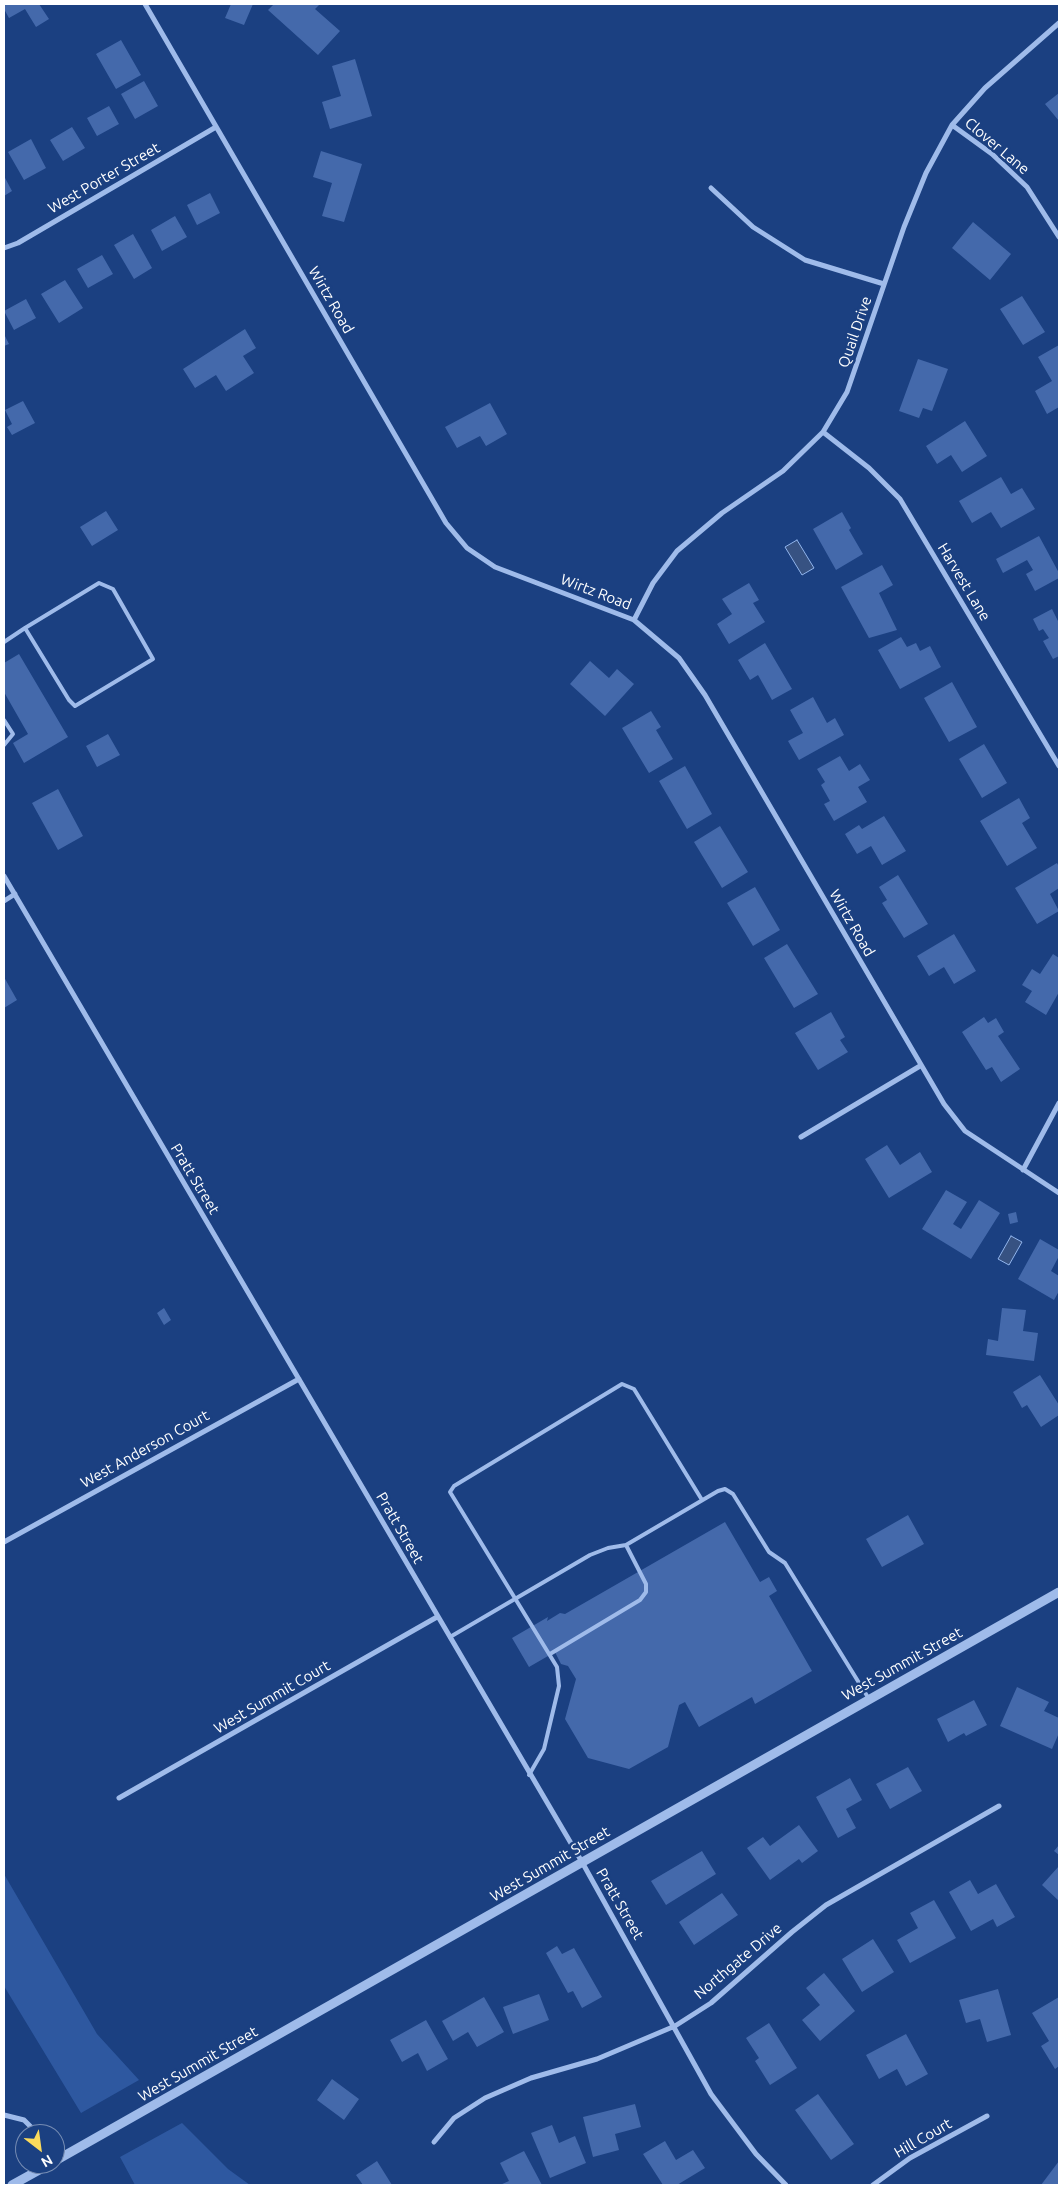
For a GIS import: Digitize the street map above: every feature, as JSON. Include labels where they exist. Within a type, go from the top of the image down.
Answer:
[{"type":"street","name":"Wirtz Road","points":[[145,4],[446,523],[467,548],[495,567],[634,620],[679,658],[705,695],[920,1066],[944,1104],[965,1131],[1059,1193]]},
{"type":"street","name":"Quail Drive","points":[[634,620],[653,583],[678,551],[722,513],[783,471],[823,432],[847,392],[904,226],[926,173],[952,126],[985,88],[1059,23]]},
{"type":"street","name":"Clover Lane","points":[[952,126],[992,154],[1027,187],[1059,237]]},
{"type":"street","name":"West Porter Street","points":[[4,248],[18,243],[216,127]]},
{"type":"street","points":[[711,188],[753,227],[805,260],[884,284]]},
{"type":"street","name":"Harvest Lane","points":[[823,432],[869,468],[900,499],[1059,766]]},
{"type":"street","name":"Pratt Street","points":[[4,876],[529,1775],[582,1862],[675,2026],[711,2094],[756,2154],[786,2185]]},
{"type":"street","points":[[4,900],[15,894]]},
{"type":"street","points":[[801,1137],[920,1066]]},
{"type":"street","points":[[1023,1170],[1059,1103]]},
{"type":"street","name":"West Anderson Court","points":[[4,1542],[299,1379]]},
{"type":"street","name":"West Summit Street","points":[[65,2155],[1059,1592]]},
{"type":"street","name":"West Summit Court","points":[[119,1798],[438,1617]]},
{"type":"street","name":"Northgate Drive","points":[[434,2142],[454,2118],[485,2098],[531,2078],[597,2059],[675,2026],[711,2003],[792,1932],[826,1905],[999,1806]]},
{"type":"street","points":[[4,2115],[24,2120],[28,2124]]},
{"type":"street","name":"Hill Court","points":[[873,2185],[910,2158],[987,2116]]},
{"type":"street","name":"West Summit Street","points":[[12,2185],[31,2174]]},
{"type":"lane","points":[[4,642],[26,628],[99,582],[113,589],[154,659],[75,706],[69,700],[26,628]]},
{"type":"lane","points":[[4,720],[13,734],[4,745]]},
{"type":"lane","points":[[529,1775],[544,1749],[559,1686],[557,1668],[450,1492],[454,1486],[622,1384],[634,1389],[702,1500]]},
{"type":"lane","points":[[450,1637],[590,1555],[608,1548],[626,1546],[702,1500],[725,1489],[733,1494],[769,1552],[785,1562],[869,1699]]},
{"type":"lane","points":[[550,1654],[640,1600],[646,1592],[646,1584],[626,1546]]},
{"type":"shaded area","points":[[797,540],[814,568],[802,575],[785,547]]},
{"type":"shaded area","points":[[1011,1236],[1022,1242],[1009,1265],[998,1259]]},
{"type":"shaded area","points":[[4,1874],[97,2034],[139,2080],[81,2113],[4,1986]]},
{"type":"shaded area","points":[[182,2123],[228,2169],[250,2185],[135,2185],[120,2157]]},
{"type":"building","points":[[4,4],[39,4],[49,19],[36,27],[25,9],[9,18],[4,9]]},
{"type":"building","points":[[231,4],[253,4],[244,25],[225,18]]},
{"type":"building","points":[[274,4],[320,4],[315,9],[340,31],[318,55],[268,10]]},
{"type":"building","points":[[121,40],[141,75],[116,89],[96,54]]},
{"type":"building","points":[[355,59],[372,116],[330,129],[322,102],[341,96],[332,66]]},
{"type":"building","points":[[144,81],[158,106],[135,119],[121,94]]},
{"type":"building","points":[[1059,93],[1059,121],[1045,104]]},
{"type":"building","points":[[109,106],[119,124],[97,136],[87,118]]},
{"type":"building","points":[[72,127],[85,148],[63,161],[50,140]]},
{"type":"building","points":[[31,139],[46,168],[24,180],[8,152]]},
{"type":"building","points":[[321,151],[362,164],[344,222],[322,216],[332,183],[313,177]]},
{"type":"building","points":[[4,176],[12,191],[4,196]]},
{"type":"building","points":[[210,193],[220,213],[197,225],[187,205]]},
{"type":"building","points":[[175,216],[187,237],[162,251],[151,230]]},
{"type":"building","points":[[973,222],[1011,254],[990,280],[952,248]]},
{"type":"building","points":[[133,234],[152,268],[134,279],[114,245]]},
{"type":"building","points":[[102,255],[113,274],[88,288],[77,269]]},
{"type":"building","points":[[65,280],[83,308],[59,323],[41,294]]},
{"type":"building","points":[[1022,296],[1045,332],[1023,345],[1000,309]]},
{"type":"building","points":[[26,299],[36,318],[14,330],[4,311]]},
{"type":"building","points":[[245,329],[256,348],[243,356],[254,373],[226,391],[216,375],[195,388],[183,369]]},
{"type":"building","points":[[4,334],[9,344],[4,346]]},
{"type":"building","points":[[1059,345],[1059,407],[1047,414],[1035,391],[1052,381],[1038,357]]},
{"type":"building","points":[[918,359],[948,369],[932,411],[923,408],[919,418],[899,411]]},
{"type":"building","points":[[23,401],[35,423],[12,435],[7,427],[12,424],[5,410]]},
{"type":"building","points":[[490,403],[507,434],[486,446],[480,436],[457,448],[445,427]]},
{"type":"building","points":[[965,421],[987,456],[962,472],[951,455],[937,464],[926,446]]},
{"type":"building","points":[[1001,477],[1011,494],[1022,488],[1035,509],[1001,528],[991,512],[972,523],[959,501]]},
{"type":"building","points":[[106,511],[118,530],[92,546],[80,527]]},
{"type":"building","points":[[842,512],[851,528],[849,530],[863,554],[836,570],[813,529]]},
{"type":"building","points":[[1039,536],[1059,573],[1059,578],[1035,591],[1026,574],[1033,570],[1027,560],[1003,573],[996,559]]},
{"type":"building","points":[[882,565],[893,585],[879,593],[897,630],[869,638],[841,587]]},
{"type":"building","points":[[749,583],[759,600],[753,603],[765,622],[729,644],[717,624],[732,614],[722,599]]},
{"type":"building","points":[[1052,609],[1059,623],[1059,656],[1053,659],[1043,641],[1049,638],[1043,629],[1039,631],[1033,619]]},
{"type":"building","points":[[901,637],[907,647],[916,643],[920,651],[930,646],[941,667],[900,689],[878,650]]},
{"type":"building","points":[[765,643],[792,689],[772,700],[758,675],[750,680],[738,660]]},
{"type":"building","points":[[19,654],[68,737],[24,763],[13,743],[28,734],[4,692],[4,663]]},
{"type":"building","points":[[590,661],[609,678],[617,669],[634,684],[605,716],[570,684]]},
{"type":"building","points":[[952,682],[977,727],[949,742],[924,698]]},
{"type":"building","points":[[813,697],[827,723],[835,718],[844,735],[799,760],[788,741],[803,733],[790,710]]},
{"type":"building","points":[[651,711],[661,727],[656,730],[673,759],[649,773],[622,728]]},
{"type":"building","points":[[108,734],[120,755],[97,767],[86,746]]},
{"type":"building","points":[[984,744],[1007,783],[982,798],[959,759]]},
{"type":"building","points":[[840,756],[849,771],[860,764],[870,780],[858,787],[867,802],[834,821],[824,804],[830,801],[821,785],[825,782],[817,769]]},
{"type":"building","points":[[685,766],[712,814],[687,829],[659,781]]},
{"type":"building","points":[[58,789],[83,836],[58,850],[32,803]]},
{"type":"building","points":[[1019,798],[1030,818],[1022,823],[1037,848],[1007,866],[980,821]]},
{"type":"building","points":[[884,816],[906,851],[882,865],[871,846],[857,854],[845,834],[859,825],[862,829]]},
{"type":"building","points":[[720,826],[748,872],[722,888],[694,842]]},
{"type":"building","points":[[1057,863],[1059,867],[1059,888],[1050,894],[1059,911],[1037,924],[1015,888]]},
{"type":"building","points":[[898,875],[928,924],[904,938],[882,903],[887,900],[879,887]]},
{"type":"building","points":[[755,887],[780,930],[753,946],[727,903]]},
{"type":"building","points":[[954,934],[976,971],[954,984],[944,967],[929,976],[917,956]]},
{"type":"building","points":[[787,944],[818,994],[794,1008],[764,958]]},
{"type":"building","points":[[1053,954],[1059,958],[1059,992],[1046,1015],[1025,1002],[1032,991],[1022,985],[1032,969],[1040,974]]},
{"type":"building","points":[[4,977],[17,1000],[4,1008]]},
{"type":"building","points":[[831,1012],[845,1037],[840,1040],[848,1052],[818,1070],[795,1033]]},
{"type":"building","points":[[984,1017],[988,1023],[996,1018],[1004,1032],[998,1036],[1020,1069],[1001,1082],[992,1067],[986,1070],[962,1032]]},
{"type":"building","points":[[887,1145],[900,1165],[920,1152],[932,1172],[889,1198],[865,1159]]},
{"type":"building","points":[[946,1190],[967,1202],[953,1224],[961,1229],[979,1200],[1000,1213],[971,1259],[922,1229]]},
{"type":"building","points":[[1016,1212],[1018,1222],[1010,1224],[1008,1214]]},
{"type":"building","points":[[1040,1239],[1059,1250],[1059,1256],[1051,1271],[1059,1276],[1059,1291],[1054,1300],[1018,1279]]},
{"type":"building","points":[[164,1308],[171,1320],[164,1325],[157,1313]]},
{"type":"building","points":[[1002,1308],[1026,1310],[1023,1331],[1038,1333],[1034,1361],[986,1355],[988,1339],[998,1341]]},
{"type":"building","points":[[1040,1375],[1059,1405],[1059,1415],[1041,1427],[1027,1405],[1022,1408],[1013,1392]]},
{"type":"building","points":[[908,1515],[924,1544],[882,1567],[866,1539]]},
{"type":"building","points":[[725,1522],[760,1582],[769,1577],[777,1591],[769,1596],[812,1671],[755,1704],[752,1697],[699,1727],[685,1702],[679,1705],[668,1747],[629,1769],[588,1758],[565,1719],[576,1679],[568,1666],[561,1664],[555,1652],[529,1667],[512,1638],[548,1617],[547,1621],[560,1613],[565,1614]]},
{"type":"building","points":[[1017,1687],[1049,1702],[1044,1711],[1059,1718],[1059,1733],[1052,1749],[1000,1726]]},
{"type":"building","points":[[974,1700],[987,1725],[966,1736],[964,1733],[948,1742],[937,1719]]},
{"type":"building","points":[[908,1767],[922,1791],[890,1809],[876,1784]]},
{"type":"building","points":[[850,1778],[862,1800],[846,1809],[856,1828],[838,1838],[816,1797]]},
{"type":"building","points":[[799,1825],[818,1851],[802,1863],[799,1859],[770,1880],[747,1848],[763,1837],[770,1846]]},
{"type":"building","points":[[1059,1845],[1059,1855],[1054,1851]]},
{"type":"building","points":[[702,1851],[716,1874],[666,1905],[651,1881]]},
{"type":"building","points":[[1059,1866],[1059,1901],[1042,1885]]},
{"type":"building","points":[[970,1880],[978,1894],[996,1884],[1015,1917],[997,1927],[993,1919],[971,1931],[949,1892]]},
{"type":"building","points":[[722,1893],[738,1915],[694,1945],[679,1922]]},
{"type":"building","points":[[934,1900],[956,1938],[910,1963],[897,1940],[918,1928],[910,1913]]},
{"type":"building","points":[[873,1939],[894,1972],[862,1992],[842,1959]]},
{"type":"building","points":[[557,1946],[562,1954],[574,1948],[602,1997],[582,2008],[573,1991],[568,1993],[546,1953]]},
{"type":"building","points":[[824,1973],[855,2011],[820,2041],[802,2020],[820,2005],[806,1988]]},
{"type":"building","points":[[998,1989],[1011,2035],[987,2042],[980,2019],[966,2023],[959,2000]]},
{"type":"building","points":[[539,1994],[549,2020],[513,2034],[503,2007]]},
{"type":"building","points":[[484,1997],[504,2032],[477,2047],[468,2032],[453,2041],[442,2021]]},
{"type":"building","points":[[1059,1997],[1059,2066],[1055,2069],[1041,2046],[1049,2041],[1032,2013]]},
{"type":"building","points":[[426,2020],[448,2059],[427,2071],[418,2053],[402,2062],[390,2040]]},
{"type":"building","points":[[769,2023],[797,2068],[770,2085],[755,2061],[759,2058],[746,2038]]},
{"type":"building","points":[[906,2034],[928,2074],[906,2086],[897,2069],[879,2079],[866,2055]]},
{"type":"building","points":[[332,2079],[359,2099],[344,2120],[317,2100]]},
{"type":"building","points":[[818,2094],[854,2144],[831,2160],[795,2110]]},
{"type":"building","points":[[635,2104],[641,2127],[615,2134],[619,2150],[593,2157],[583,2117]]},
{"type":"building","points":[[552,2125],[559,2143],[575,2136],[586,2163],[550,2178],[531,2133]]},
{"type":"building","points":[[665,2141],[676,2160],[693,2150],[705,2168],[677,2185],[663,2185],[643,2154]]},
{"type":"building","points":[[524,2151],[542,2185],[500,2185],[509,2181],[500,2163]]},
{"type":"building","points":[[377,2161],[392,2185],[363,2185],[356,2175]]},
{"type":"building","points":[[1059,2161],[1059,2185],[1041,2185]]}]
